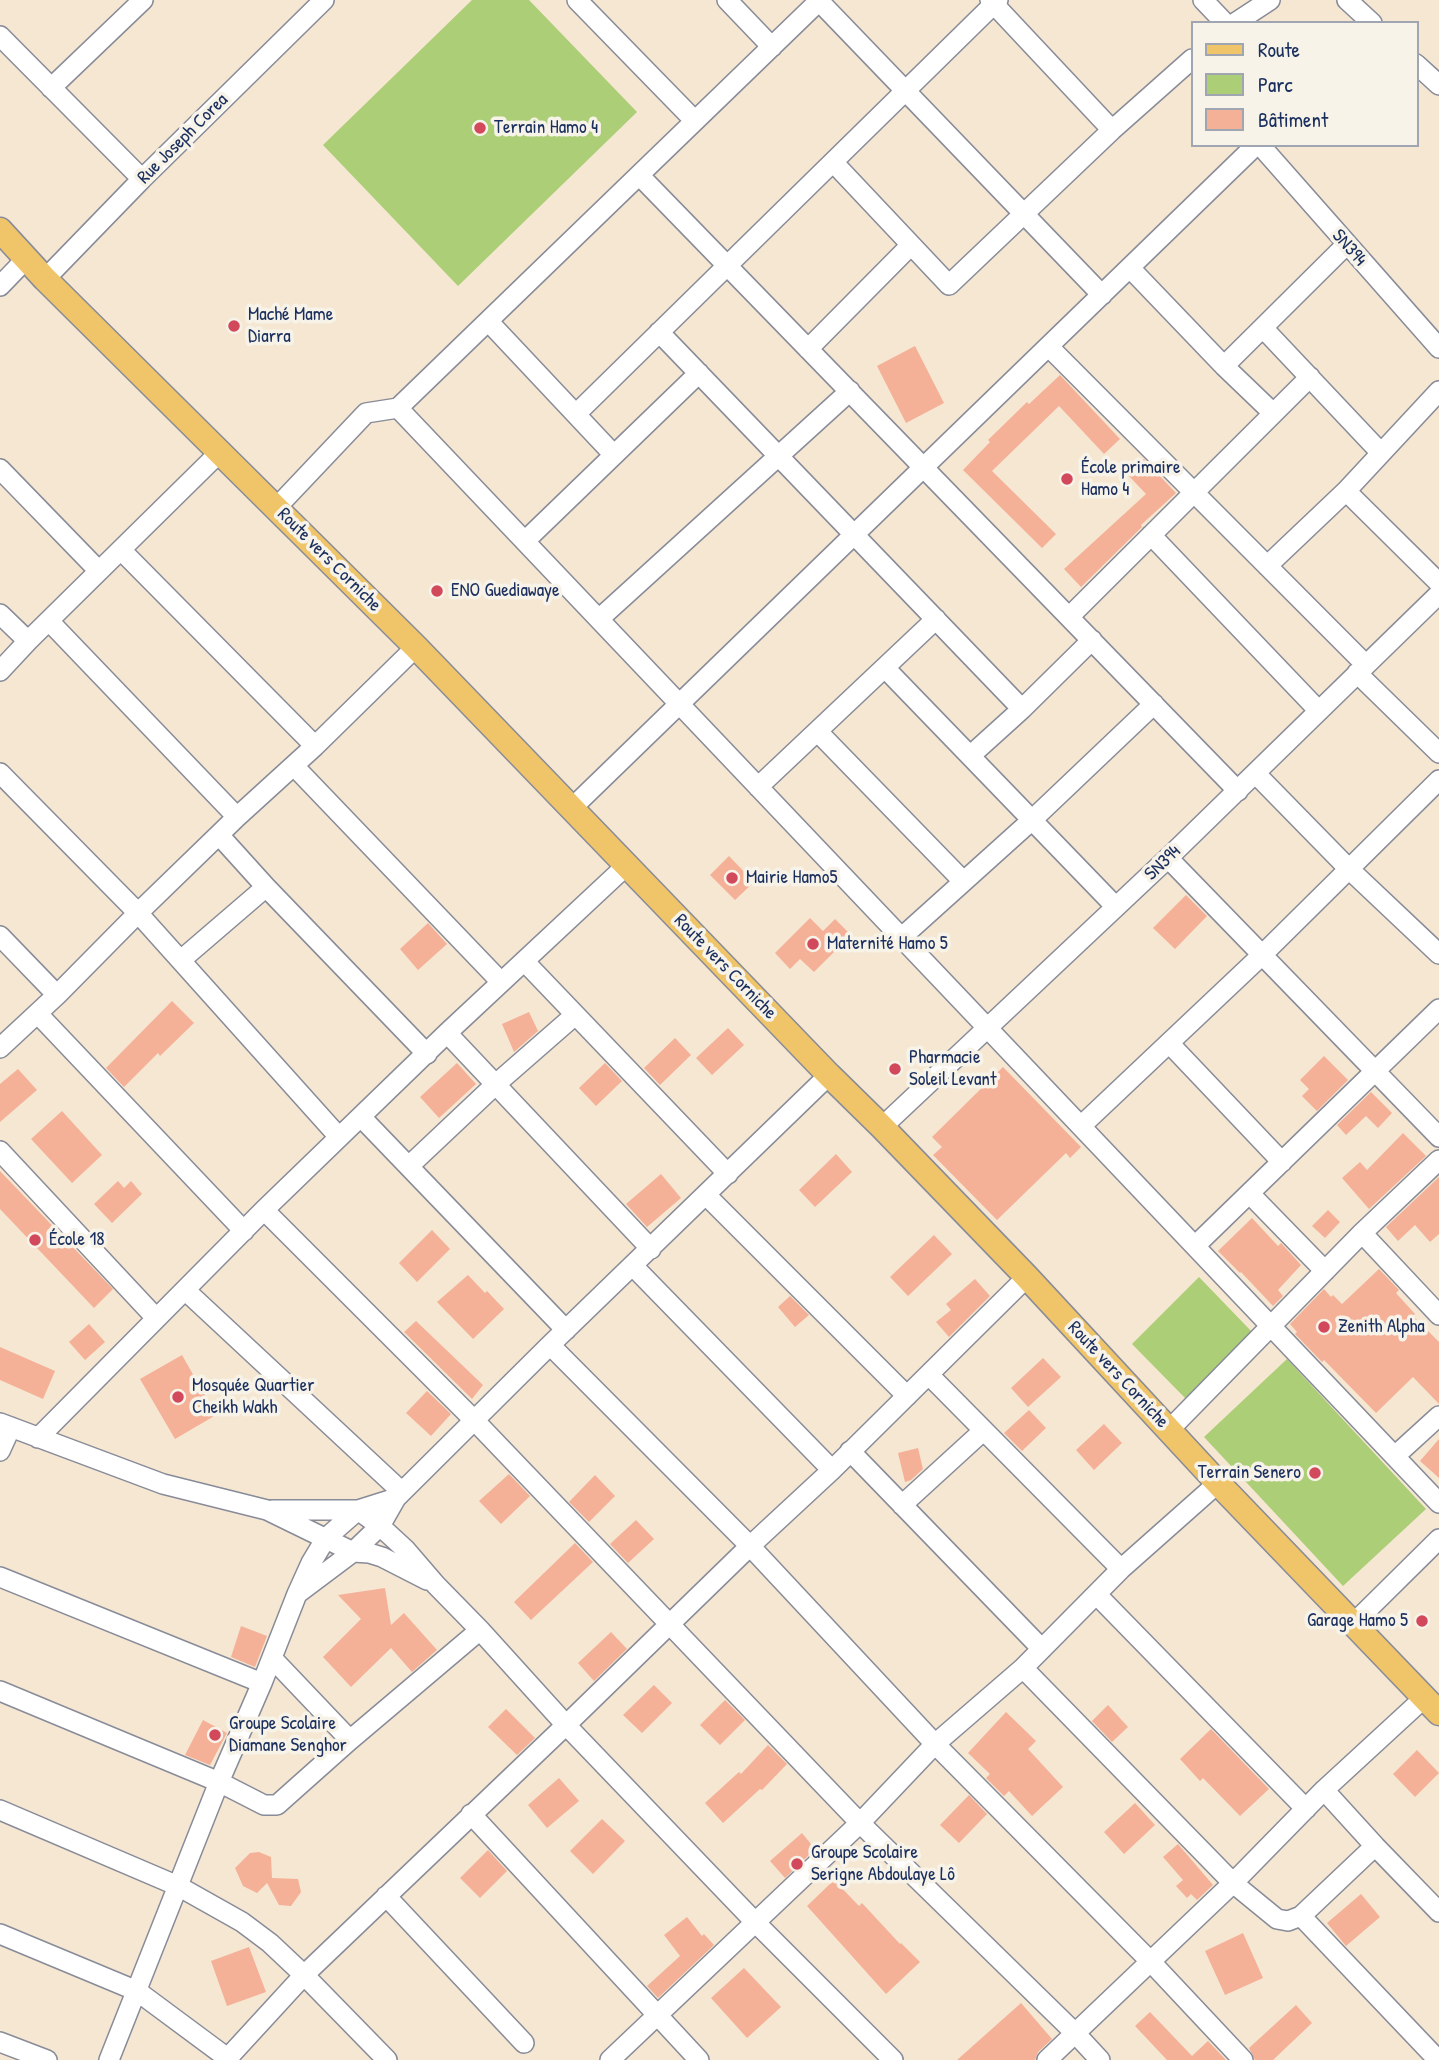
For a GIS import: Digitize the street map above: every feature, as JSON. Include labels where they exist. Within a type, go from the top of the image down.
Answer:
[{"type":"main road","name":"Route vers Corniche","points":[[0,230],[45,279],[416,647],[882,1127],[1431,1705]]},
{"type":"street","points":[[51,88],[143,0]]},
{"type":"street","name":"Rue Joseph Corea","points":[[45,279],[324,0]]},
{"type":"street","points":[[577,0],[695,121]]},
{"type":"street","points":[[727,0],[772,47]]},
{"type":"street","points":[[1203,0],[1223,21]]},
{"type":"street","points":[[1238,21],[1270,0]]},
{"type":"street","points":[[1347,0],[1370,21]]},
{"type":"street","points":[[277,508],[366,413],[398,408],[818,1],[1102,295]]},
{"type":"street","points":[[576,414],[994,1],[1112,130]]},
{"type":"street","points":[[0,36],[142,180]]},
{"type":"street","points":[[833,162],[949,285],[1112,130],[1190,61]]},
{"type":"street","points":[[1418,66],[1439,85]]},
{"type":"street","points":[[572,808],[1256,147]]},
{"type":"street","name":"SN394","points":[[1260,147],[1439,348]]},
{"type":"street","points":[[639,175],[1238,791]]},
{"type":"street","points":[[808,349],[911,245]]},
{"type":"street","points":[[1224,366],[1346,245]]},
{"type":"street","points":[[0,286],[26,259]]},
{"type":"street","points":[[1130,268],[1273,413]]},
{"type":"street","points":[[488,321],[614,455]]},
{"type":"street","points":[[1263,328],[1381,453]]},
{"type":"street","points":[[659,332],[1022,709]]},
{"type":"street","points":[[1049,346],[1267,566],[1439,753]]},
{"type":"street","points":[[525,541],[699,373]]},
{"type":"street","points":[[1069,617],[1310,377]]},
{"type":"street","points":[[599,619],[849,391]]},
{"type":"street","points":[[1267,566],[1346,491],[1439,391]]},
{"type":"street","points":[[398,408],[1439,1503]]},
{"type":"street","points":[[0,671],[221,452]]},
{"type":"street","points":[[0,469],[99,571]]},
{"type":"street","points":[[1346,491],[1439,583]]},
{"type":"street","points":[[1151,535],[1319,712]]},
{"type":"street","points":[[121,550],[316,746]]},
{"type":"street","name":"SN394","points":[[882,1127],[1256,774],[1439,594]]},
{"type":"street","points":[[0,614],[28,641]]},
{"type":"street","points":[[758,787],[936,619]]},
{"type":"street","points":[[49,621],[237,817]]},
{"type":"street","points":[[970,755],[1022,709],[1092,640]]},
{"type":"street","points":[[0,1048],[416,647]]},
{"type":"street","points":[[885,668],[1116,907]]},
{"type":"street","points":[[902,937],[1032,820],[1154,704]]},
{"type":"street","points":[[818,733],[963,881]]},
{"type":"street","points":[[294,766],[501,982]]},
{"type":"street","points":[[0,773],[138,913],[339,1137]]},
{"type":"street","points":[[1256,774],[1349,869],[1439,954]]},
{"type":"street","points":[[1081,1126],[1262,955],[1439,780]]},
{"type":"street","points":[[219,835],[427,1054]]},
{"type":"street","points":[[1168,858],[1439,1137]]},
{"type":"street","points":[[38,1438],[339,1137],[627,865]]},
{"type":"street","points":[[181,960],[266,887]]},
{"type":"street","points":[[0,936],[57,995]]},
{"type":"street","points":[[524,961],[728,1174]]},
{"type":"street","points":[[1195,1246],[1439,1009]]},
{"type":"street","points":[[38,1014],[244,1231]]},
{"type":"street","points":[[409,1166],[496,1084],[575,1015]]},
{"type":"street","points":[[447,1033],[651,1249]]},
{"type":"street","points":[[1169,1043],[1282,1163]]},
{"type":"street","points":[[297,1594],[353,1552],[380,1526],[398,1495],[829,1075]]},
{"type":"street","points":[[360,1117],[566,1330]]},
{"type":"street","points":[[0,1151],[156,1318]]},
{"type":"street","points":[[1169,1430],[1362,1233],[1439,1160]]},
{"type":"street","points":[[1250,1194],[1325,1271]]},
{"type":"street","points":[[706,1195],[907,1396]]},
{"type":"street","points":[[264,1210],[474,1420],[860,1823],[1076,2033],[1100,2060]]},
{"type":"street","points":[[1362,1233],[1439,1315]]},
{"type":"street","points":[[633,1266],[832,1470]]},
{"type":"street","points":[[0,1934],[136,1991],[228,2059],[304,1975],[832,1470],[1027,1277]]},
{"type":"street","points":[[184,1290],[398,1495]]},
{"type":"street","points":[[550,1345],[750,1546],[935,1744],[1151,1962],[1243,2060]]},
{"type":"street","points":[[929,1375],[1121,1569]]},
{"type":"street","points":[[1395,1457],[1439,1416]]},
{"type":"street","points":[[0,1451],[5,1425],[163,1484],[267,1510],[353,1552],[382,1557],[436,1585]]},
{"type":"street","points":[[902,1505],[982,1431]]},
{"type":"street","points":[[850,1451],[1042,1649]]},
{"type":"street","points":[[610,2060],[860,1823],[935,1744],[1023,1668],[1121,1569],[1218,1483]]},
{"type":"street","points":[[267,1510],[358,1510],[398,1495]]},
{"type":"street","points":[[358,1510],[405,1549],[566,1725],[755,1922],[893,2060]]},
{"type":"street","points":[[109,2060],[219,1782],[311,1563],[326,1538],[358,1510]]},
{"type":"street","points":[[1353,1624],[1439,1539]]},
{"type":"street","points":[[0,1577],[262,1683]]},
{"type":"street","points":[[1097,1595],[1306,1808]]},
{"type":"street","points":[[0,1691],[219,1782],[264,1805],[277,1805],[480,1630]]},
{"type":"street","points":[[272,1658],[350,1740]]},
{"type":"street","points":[[1023,1668],[1233,1883],[1277,1919],[1288,1921],[1301,1916],[1375,1846]]},
{"type":"street","points":[[1047,2060],[1233,1883],[1324,1790],[1431,1705]]},
{"type":"street","points":[[1324,1790],[1439,1912]]},
{"type":"street","points":[[0,1810],[178,1885],[251,1929],[270,1942],[387,2060]]},
{"type":"street","points":[[471,1814],[699,2060]]},
{"type":"street","points":[[386,1896],[524,2043]]},
{"type":"street","points":[[1301,1916],[1438,2060]]},
{"type":"street","points":[[0,2042],[47,2060]]},
{"type":"green space","name":"Terrain Hamo 4","points":[[472,0],[529,0],[637,112],[458,286],[323,145]]},
{"type":"green space","points":[[1199,1277],[1253,1333],[1186,1399],[1132,1344]]},
{"type":"green space","name":"Terrain Senero","points":[[1287,1359],[1426,1509],[1343,1586],[1204,1437]]},
{"type":"building","points":[[915,346],[944,403],[906,423],[877,366]]},
{"type":"building","points":[[1060,375],[1120,439],[1104,454],[1059,406],[992,471],[1056,534],[1042,548],[963,470],[990,442],[988,440]]},
{"type":"building","points":[[1144,459],[1176,493],[1081,587],[1064,569],[1146,494],[1127,474]]},
{"type":"building","name":"Mairie Hamo5","points":[[729,856],[754,882],[735,900],[710,875]]},
{"type":"building","points":[[1186,895],[1207,916],[1175,949],[1153,928]]},
{"type":"building","name":"Maternité Hamo 5","points":[[810,918],[823,931],[835,919],[851,935],[814,972],[800,959],[790,969],[775,953]]},
{"type":"building","points":[[428,923],[447,944],[418,970],[400,949]]},
{"type":"building","points":[[172,1001],[194,1023],[160,1056],[158,1053],[124,1087],[106,1068]]},
{"type":"building","points":[[529,1012],[538,1031],[514,1052],[502,1024]]},
{"type":"building","points":[[728,1028],[744,1045],[712,1075],[696,1058]]},
{"type":"building","points":[[675,1038],[691,1055],[660,1085],[644,1068]]},
{"type":"building","points":[[1324,1056],[1348,1080],[1317,1111],[1302,1096],[1309,1089],[1300,1080]]},
{"type":"building","points":[[457,1063],[476,1084],[439,1118],[420,1097]]},
{"type":"building","points":[[605,1063],[622,1081],[596,1106],[579,1088]]},
{"type":"building","points":[[1003,1067],[1081,1147],[1070,1158],[1066,1153],[997,1220],[933,1155],[942,1147],[932,1137]]},
{"type":"building","points":[[18,1069],[37,1090],[0,1122],[0,1084]]},
{"type":"building","points":[[1371,1092],[1392,1113],[1378,1128],[1366,1116],[1346,1135],[1337,1125]]},
{"type":"building","points":[[62,1111],[102,1155],[72,1183],[31,1139]]},
{"type":"building","points":[[1403,1133],[1426,1156],[1369,1209],[1342,1178],[1360,1162],[1367,1170]]},
{"type":"building","points":[[836,1154],[852,1172],[815,1207],[799,1190]]},
{"type":"building","points":[[0,1171],[113,1289],[94,1308],[0,1209]]},
{"type":"building","points":[[661,1174],[681,1198],[647,1227],[626,1204]]},
{"type":"building","points":[[1439,1177],[1439,1234],[1430,1242],[1415,1225],[1398,1241],[1386,1227]]},
{"type":"building","points":[[118,1181],[124,1188],[131,1181],[142,1194],[112,1223],[94,1204]]},
{"type":"building","points":[[1328,1210],[1340,1222],[1325,1238],[1312,1226]]},
{"type":"building","points":[[1252,1218],[1278,1246],[1281,1243],[1301,1265],[1278,1290],[1283,1296],[1273,1306],[1218,1251]]},
{"type":"building","points":[[432,1230],[450,1249],[417,1282],[399,1263]]},
{"type":"building","points":[[934,1235],[952,1254],[908,1296],[890,1277]]},
{"type":"building","points":[[1379,1269],[1399,1290],[1396,1293],[1415,1314],[1413,1316],[1439,1342],[1439,1404],[1413,1377],[1376,1413],[1324,1360],[1322,1362],[1295,1334],[1297,1332],[1290,1324],[1324,1289],[1342,1304]]},
{"type":"building","points":[[468,1275],[504,1309],[473,1339],[437,1302]]},
{"type":"building","points":[[975,1279],[990,1296],[949,1337],[936,1322],[951,1310],[946,1304]]},
{"type":"building","points":[[790,1296],[809,1315],[795,1327],[778,1307]]},
{"type":"building","points":[[416,1321],[483,1385],[472,1399],[404,1332]]},
{"type":"building","points":[[89,1324],[105,1342],[85,1360],[69,1342]]},
{"type":"building","points":[[0,1347],[55,1371],[43,1399],[0,1380]]},
{"type":"building","name":"Mosquée Quartier Cheikh Wakh","points":[[182,1355],[216,1415],[175,1439],[140,1379]]},
{"type":"building","points":[[1043,1358],[1061,1377],[1028,1407],[1011,1388]]},
{"type":"building","points":[[427,1391],[451,1414],[431,1436],[406,1413]]},
{"type":"building","points":[[1029,1410],[1046,1428],[1022,1451],[1004,1433]]},
{"type":"building","points":[[1104,1424],[1122,1443],[1094,1470],[1076,1450]]},
{"type":"building","points":[[1439,1439],[1439,1478],[1420,1461]]},
{"type":"building","points":[[918,1448],[923,1469],[905,1482],[898,1453]]},
{"type":"building","points":[[509,1474],[530,1496],[501,1524],[479,1501]]},
{"type":"building","points":[[595,1475],[615,1496],[589,1522],[569,1502]]},
{"type":"building","points":[[636,1520],[654,1539],[628,1563],[610,1544]]},
{"type":"building","points":[[575,1543],[593,1562],[531,1620],[514,1602]]},
{"type":"building","points":[[385,1588],[391,1625],[404,1613],[437,1650],[412,1672],[391,1648],[351,1687],[323,1657],[361,1619],[338,1595]]},
{"type":"building","points":[[241,1626],[267,1636],[255,1667],[231,1657]]},
{"type":"building","points":[[611,1632],[627,1649],[594,1681],[578,1663]]},
{"type":"building","points":[[654,1685],[672,1703],[642,1733],[623,1715]]},
{"type":"building","points":[[725,1700],[745,1720],[720,1745],[700,1725]]},
{"type":"building","points":[[1108,1705],[1128,1727],[1112,1742],[1092,1721]]},
{"type":"building","points":[[506,1709],[535,1738],[517,1755],[488,1727]]},
{"type":"building","points":[[1006,1712],[1036,1741],[1028,1749],[1063,1787],[1032,1816],[1009,1791],[1004,1796],[986,1778],[990,1774],[968,1753]]},
{"type":"building","points":[[203,1720],[227,1733],[210,1765],[185,1755]]},
{"type":"building","points":[[1211,1729],[1269,1789],[1240,1816],[1203,1778],[1200,1781],[1180,1759]]},
{"type":"building","points":[[768,1745],[787,1764],[762,1790],[723,1823],[705,1803],[739,1772],[741,1774]]},
{"type":"building","points":[[1417,1750],[1439,1773],[1415,1797],[1393,1774]]},
{"type":"building","points":[[559,1778],[579,1801],[547,1828],[528,1805]]},
{"type":"building","points":[[969,1795],[987,1814],[959,1843],[940,1825]]},
{"type":"building","points":[[1135,1803],[1155,1825],[1124,1854],[1104,1832]]},
{"type":"building","points":[[602,1819],[625,1841],[593,1874],[570,1851]]},
{"type":"building","points":[[802,1833],[815,1849],[785,1878],[770,1861]]},
{"type":"building","points":[[1178,1844],[1213,1885],[1197,1900],[1191,1894],[1187,1898],[1176,1886],[1183,1880],[1163,1857]]},
{"type":"building","points":[[488,1850],[507,1871],[480,1898],[460,1878]]},
{"type":"building","points":[[259,1852],[271,1857],[272,1878],[298,1879],[301,1892],[291,1906],[279,1905],[267,1883],[257,1893],[243,1886],[235,1868],[250,1853]]},
{"type":"building","points":[[834,1880],[859,1906],[862,1903],[920,1962],[886,1994],[807,1906]]},
{"type":"building","points":[[1361,1894],[1380,1917],[1346,1946],[1327,1923]]},
{"type":"building","points":[[687,1917],[702,1936],[704,1934],[714,1945],[658,1998],[647,1986],[680,1956],[664,1935]]},
{"type":"building","points":[[1243,1933],[1263,1978],[1225,1995],[1205,1951]]},
{"type":"building","points":[[249,1947],[266,1992],[227,2006],[211,1961]]},
{"type":"building","points":[[744,1968],[781,2007],[747,2038],[711,1998]]},
{"type":"building","points":[[1021,2003],[1052,2039],[1038,2052],[1035,2060],[957,2060]]},
{"type":"building","points":[[1296,2005],[1312,2023],[1273,2060],[1255,2060],[1249,2048]]},
{"type":"building","points":[[1150,2012],[1192,2056],[1208,2041],[1226,2060],[1167,2060],[1135,2026]]},
{"type":"place","name":"Terrain Hamo 4","points":[[480,128]]},
{"type":"place","name":"Maché Mame Diarra","points":[[234,326]]},
{"type":"place","name":"École primaire Hamo 4","points":[[1067,479]]},
{"type":"place","name":"ENO Guediawaye","points":[[437,591]]},
{"type":"place","name":"Mairie Hamo5","points":[[732,878]]},
{"type":"place","name":"Maternité Hamo 5","points":[[813,944]]},
{"type":"place","name":"Pharmacie Soleil Levant","points":[[895,1069]]},
{"type":"place","name":"École 18","points":[[35,1240]]},
{"type":"place","name":"Zenith Alpha","points":[[1324,1327]]},
{"type":"place","name":"Mosquée Quartier Cheikh Wakh","points":[[178,1397]]},
{"type":"place","name":"Terrain Senero","points":[[1315,1473]]},
{"type":"place","name":"Garage Hamo 5","points":[[1422,1621]]},
{"type":"place","name":"Groupe Scolaire Diamane Senghor","points":[[215,1735]]},
{"type":"place","name":"Groupe Scolaire Serigne Abdoulaye Lô","points":[[797,1864]]}]
